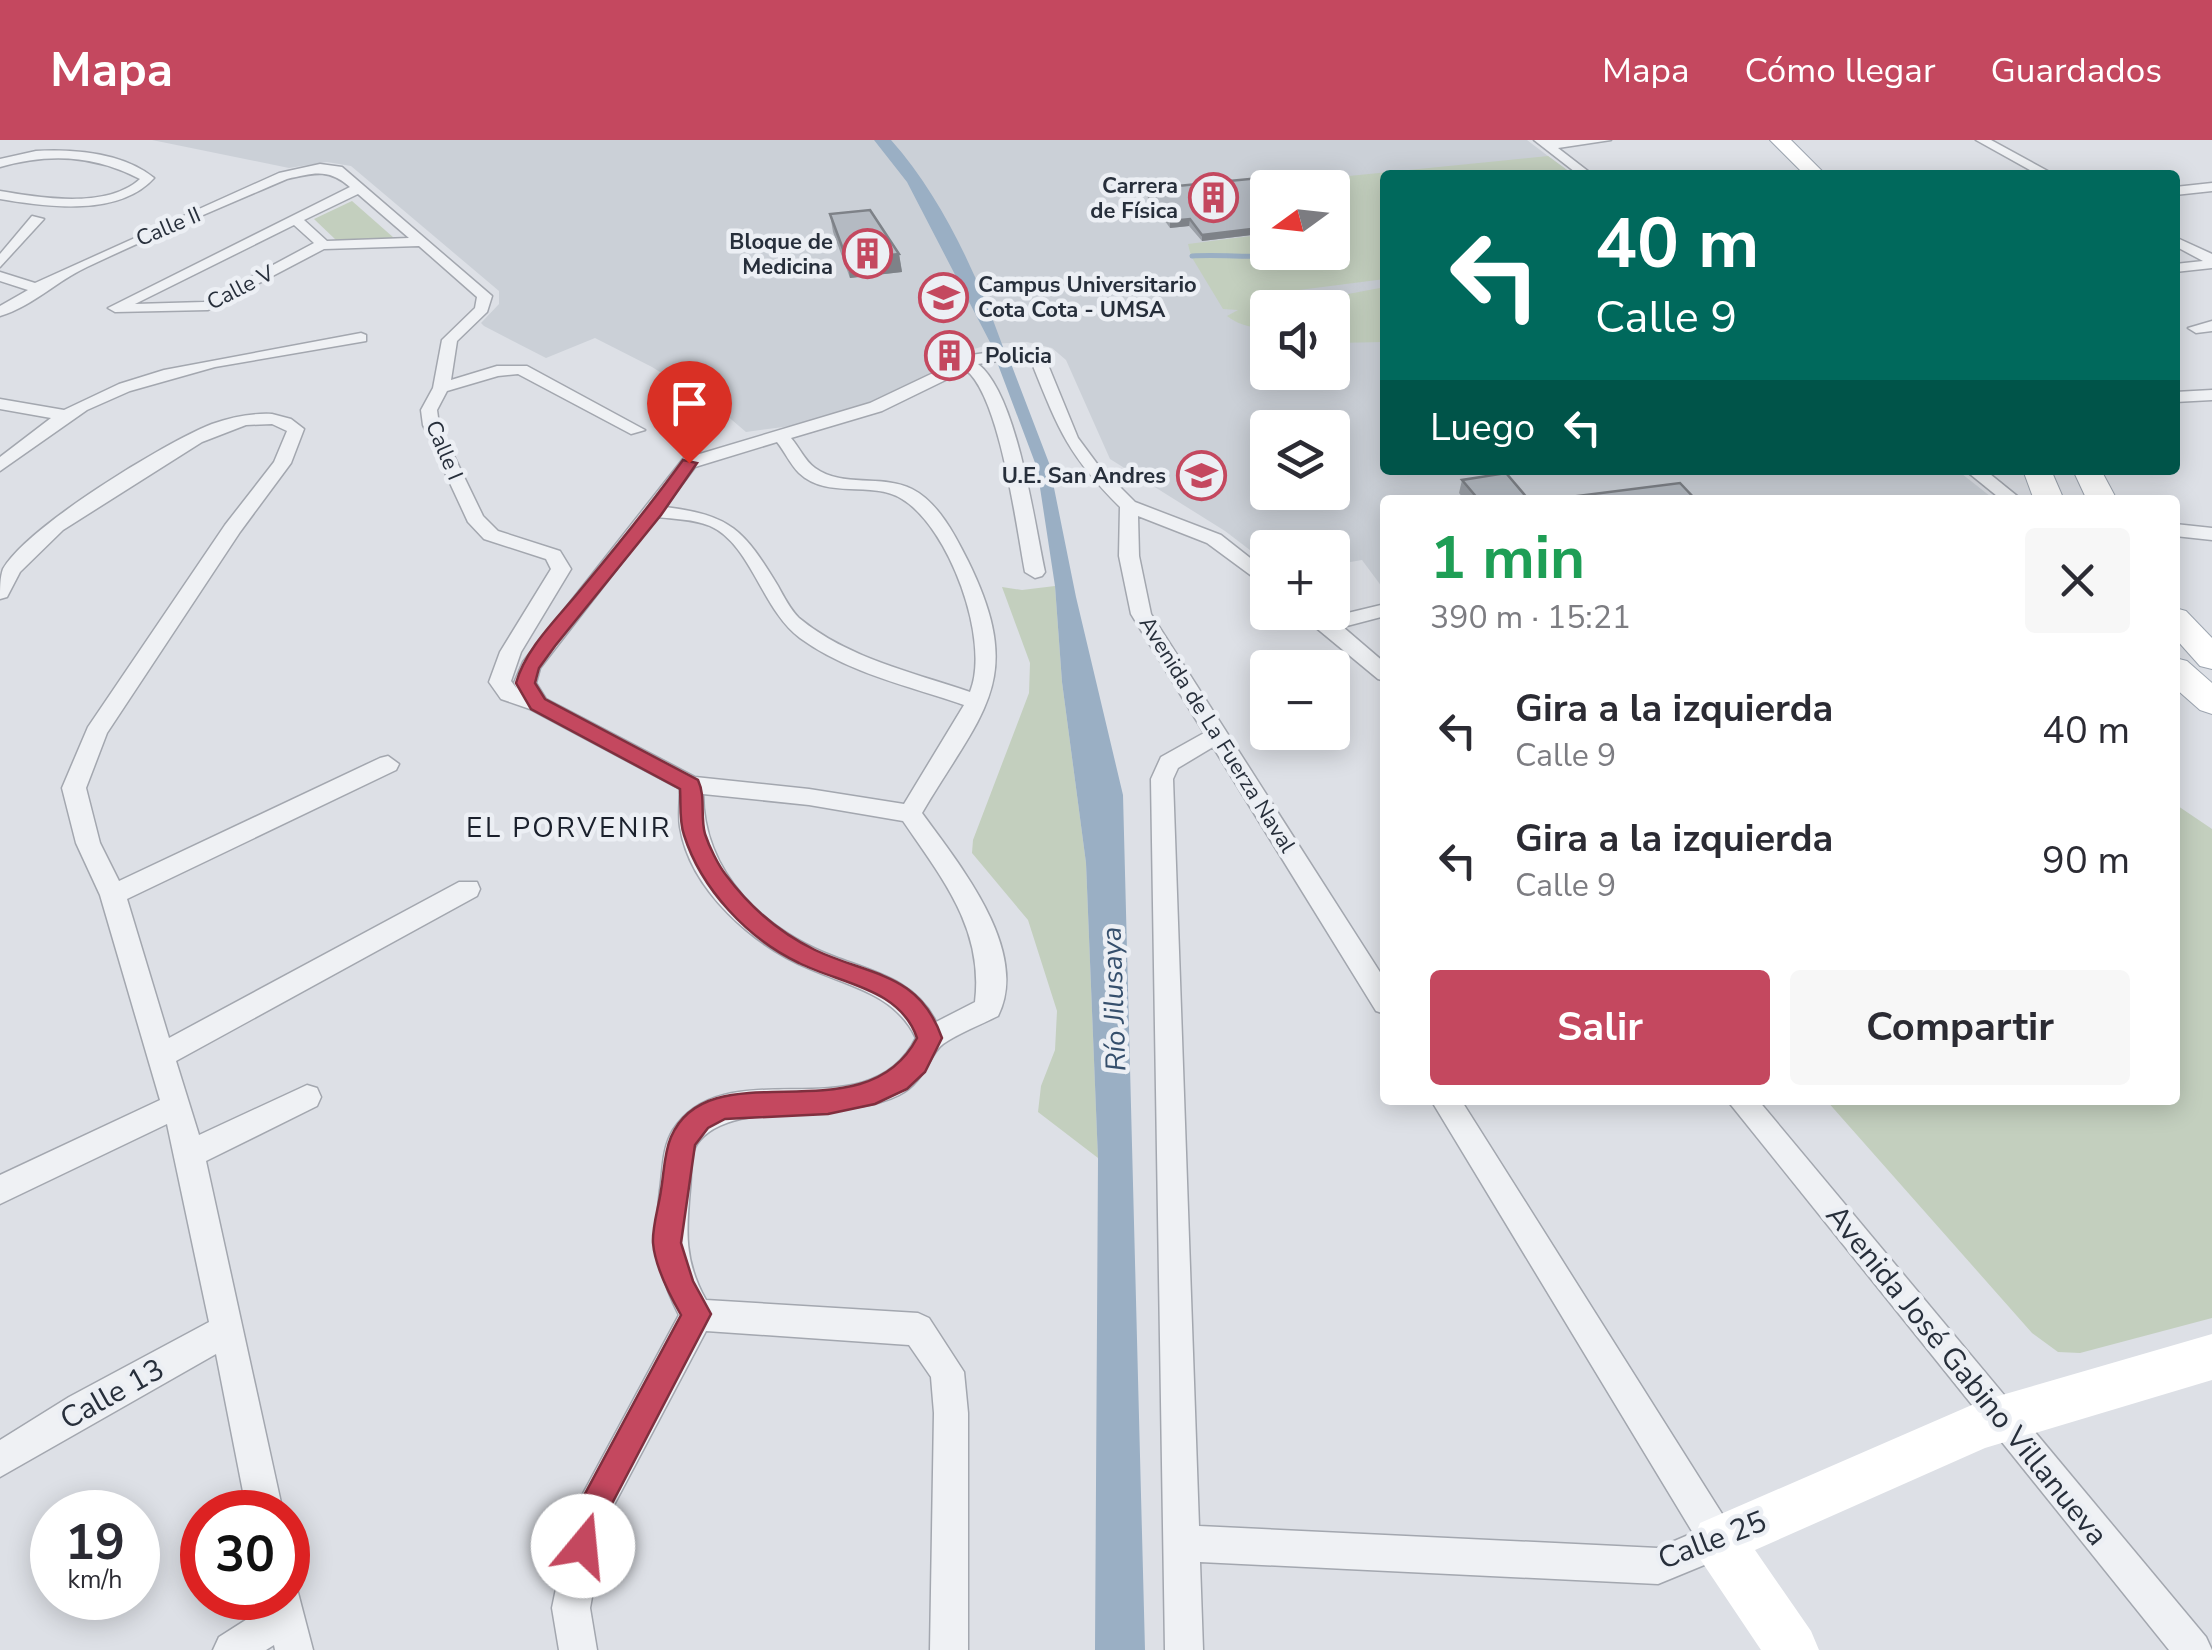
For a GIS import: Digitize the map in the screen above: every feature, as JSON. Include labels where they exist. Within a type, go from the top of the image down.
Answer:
[{"type":"main road","points":[[1780,140],[1811,170]]},
{"type":"main road","points":[[2180,623],[2212,658]]},
{"type":"main road","points":[[2180,673],[2212,702]]},
{"type":"street","points":[[1544,143],[1605,140]]},
{"type":"street","points":[[1982,140],[2039,170]]},
{"type":"street","points":[[1544,143],[1580,170]]},
{"type":"street","points":[[0,162],[28,153],[56,151],[148,178],[137,188],[75,202],[36,203],[0,195]]},
{"type":"street","name":"Calle II","points":[[0,312],[32,297],[36,288],[79,264],[283,176],[334,168],[353,182]]},
{"type":"street","points":[[353,182],[294,218],[321,245],[422,242]]},
{"type":"street","name":"Calle I","points":[[353,182],[485,296],[482,309],[450,340],[440,388],[429,410],[432,426],[475,518],[491,535],[553,555],[561,569],[553,588],[504,662],[500,682],[510,694],[538,704]]},
{"type":"street","points":[[2180,190],[2212,187]]},
{"type":"street","name":"Calle V","points":[[294,218],[116,308],[186,309],[216,303],[321,245]]},
{"type":"street","points":[[0,263],[37,219]]},
{"type":"street","points":[[2180,244],[2212,262]]},
{"type":"street","points":[[2180,267],[2212,262]]},
{"type":"street","points":[[0,276],[36,288]]},
{"type":"street","points":[[0,466],[62,415],[112,389],[155,375],[362,338]]},
{"type":"street","points":[[697,1314],[681,1287],[667,1243],[682,1141],[698,1120],[722,1107],[828,1102],[866,1096],[907,1073],[930,1038],[988,1008],[993,983],[985,928],[968,891],[910,814],[809,797],[691,785],[538,704],[525,683],[530,667],[694,460],[782,438],[900,398],[966,362],[988,356],[1010,353],[1040,363],[1070,438],[1129,506],[1214,539],[1250,568]]},
{"type":"street","points":[[966,362],[986,377],[1005,431],[1035,572]]},
{"type":"street","points":[[440,388],[497,370],[521,369],[637,430]]},
{"type":"street","points":[[2180,397],[2212,395]]},
{"type":"street","points":[[0,404],[62,415]]},
{"type":"street","points":[[0,593],[5,576],[34,543],[219,426],[268,420],[288,423],[296,429],[296,437],[282,463],[232,529],[96,732],[74,788],[88,843],[113,895],[190,1154],[259,1490]]},
{"type":"street","points":[[782,438],[813,474],[906,493],[922,504],[957,553],[988,647],[987,676],[910,814]]},
{"type":"street","points":[[1980,475],[2006,495]]},
{"type":"street","name":"Avenida de La Fuerza Naval","points":[[1129,506],[1129,556],[1141,614],[1380,995]]},
{"type":"street","points":[[655,511],[704,517],[734,529],[789,620],[812,637],[837,651],[974,701]]},
{"type":"street","points":[[2180,531],[2212,534]]},
{"type":"street","points":[[1350,619],[1380,611]]},
{"type":"street","points":[[1335,630],[1380,670]]},
{"type":"street","points":[[1184,1650],[1162,779],[1169,763],[1218,734]]},
{"type":"street","points":[[113,895],[388,764]]},
{"type":"street","points":[[691,785],[694,833],[708,863],[716,878],[761,928],[807,956],[864,977],[907,1000],[922,1017],[930,1038]]},
{"type":"street","points":[[162,1056],[468,889]]},
{"type":"street","points":[[190,1154],[307,1096]]},
{"type":"street","points":[[1448,1105],[1718,1541],[1792,1650]]},
{"type":"street","name":"Avenida José Gabino Villanueva","points":[[1745,1105],[2193,1650]]},
{"type":"street","points":[[0,1190],[174,1107]]},
{"type":"street","points":[[578,1650],[571,1608],[589,1516],[697,1314]]},
{"type":"street","points":[[697,1314],[918,1329],[947,1372],[951,1413],[949,1650]]},
{"type":"street","name":"Calle 13","points":[[0,1460],[81,1409],[226,1332]]},
{"type":"street","name":"Calle 25","points":[[1183,1543],[1658,1566],[1981,1425],[2212,1357]]},
{"type":"street","points":[[232,1650],[288,1621]]},
{"type":"shaded area","name":"Campus Universitario Cota Cota - UMSA","points":[[152,140],[1527,140],[1566,170],[1380,170],[1380,475],[1963,475],[1989,495],[1380,495],[1380,584],[1362,560],[1350,562],[1350,530],[1250,530],[1250,550],[1110,459],[1066,360],[1052,348],[1027,342],[991,344],[964,352],[873,402],[791,426],[746,432],[718,408],[595,338],[546,358],[484,326],[481,323],[499,304],[499,291],[351,166],[327,162],[289,168]]},
{"type":"green space","points":[[1548,156],[1567,170],[1409,170]]},
{"type":"green space","points":[[1380,173],[1380,280],[1299,290],[1250,290],[1250,327],[1227,316],[1238,310],[1223,309],[1191,256],[1188,244],[1250,236],[1250,270],[1350,270],[1350,176]]},
{"type":"green space","points":[[352,201],[394,238],[336,240],[314,219]]},
{"type":"green space","points":[[1380,288],[1380,342],[1350,343],[1350,294]]},
{"type":"green space","points":[[1055,586],[1062,682],[1086,863],[1098,1158],[1038,1112],[1041,1086],[1055,1050],[1057,1011],[1028,920],[972,853],[973,840],[1029,693],[1030,663],[1002,587],[1022,590]]},
{"type":"green space","points":[[2180,807],[2212,829],[2212,1318],[2080,1353],[2058,1352],[2032,1333],[1830,1105],[2180,1105]]},
{"type":"water","points":[[874,140],[891,140],[926,186],[970,265],[1003,347],[993,348],[907,182]]},
{"type":"water","name":"Río Jilusaya","points":[[1010,361],[1049,463],[1123,795],[1145,1650],[1095,1650],[1098,1159],[1086,863],[1062,682],[1055,586],[1037,468],[997,362]]},
{"type":"building","points":[[1250,179],[1250,229],[1202,235],[1190,219],[1170,221],[1146,189]]},
{"type":"building","points":[[870,210],[899,254],[847,260],[830,214]]},
{"type":"building","points":[[1508,475],[1525,495],[1475,495],[1462,480]]},
{"type":"building","points":[[1680,483],[1691,495],[1585,495]]},
{"type":"waterway","points":[[1192,256],[1250,256]]},
{"type":"place","name":"Carrera de Física","points":[[1213,198]]},
{"type":"place","name":"Bloque de Medicina","points":[[868,254]]},
{"type":"place","name":"Campus Universitario Cota Cota - UMSA","points":[[943,297]]},
{"type":"place","name":"Policia","points":[[950,355]]},
{"type":"place","name":"U.E. San Andres","points":[[1201,475]]},
{"type":"district","name":"EL PORVENIR","points":[[569,827]]},
{"type":"route","points":[[583,1546],[589,1516],[697,1314],[681,1287],[667,1243],[682,1141],[698,1120],[722,1107],[828,1102],[866,1096],[898,1082],[916,1065],[930,1038],[922,1017],[907,1000],[864,977],[807,956],[761,928],[716,878],[694,833],[691,785],[538,704],[525,683],[530,667],[548,642],[689,463]]}]
